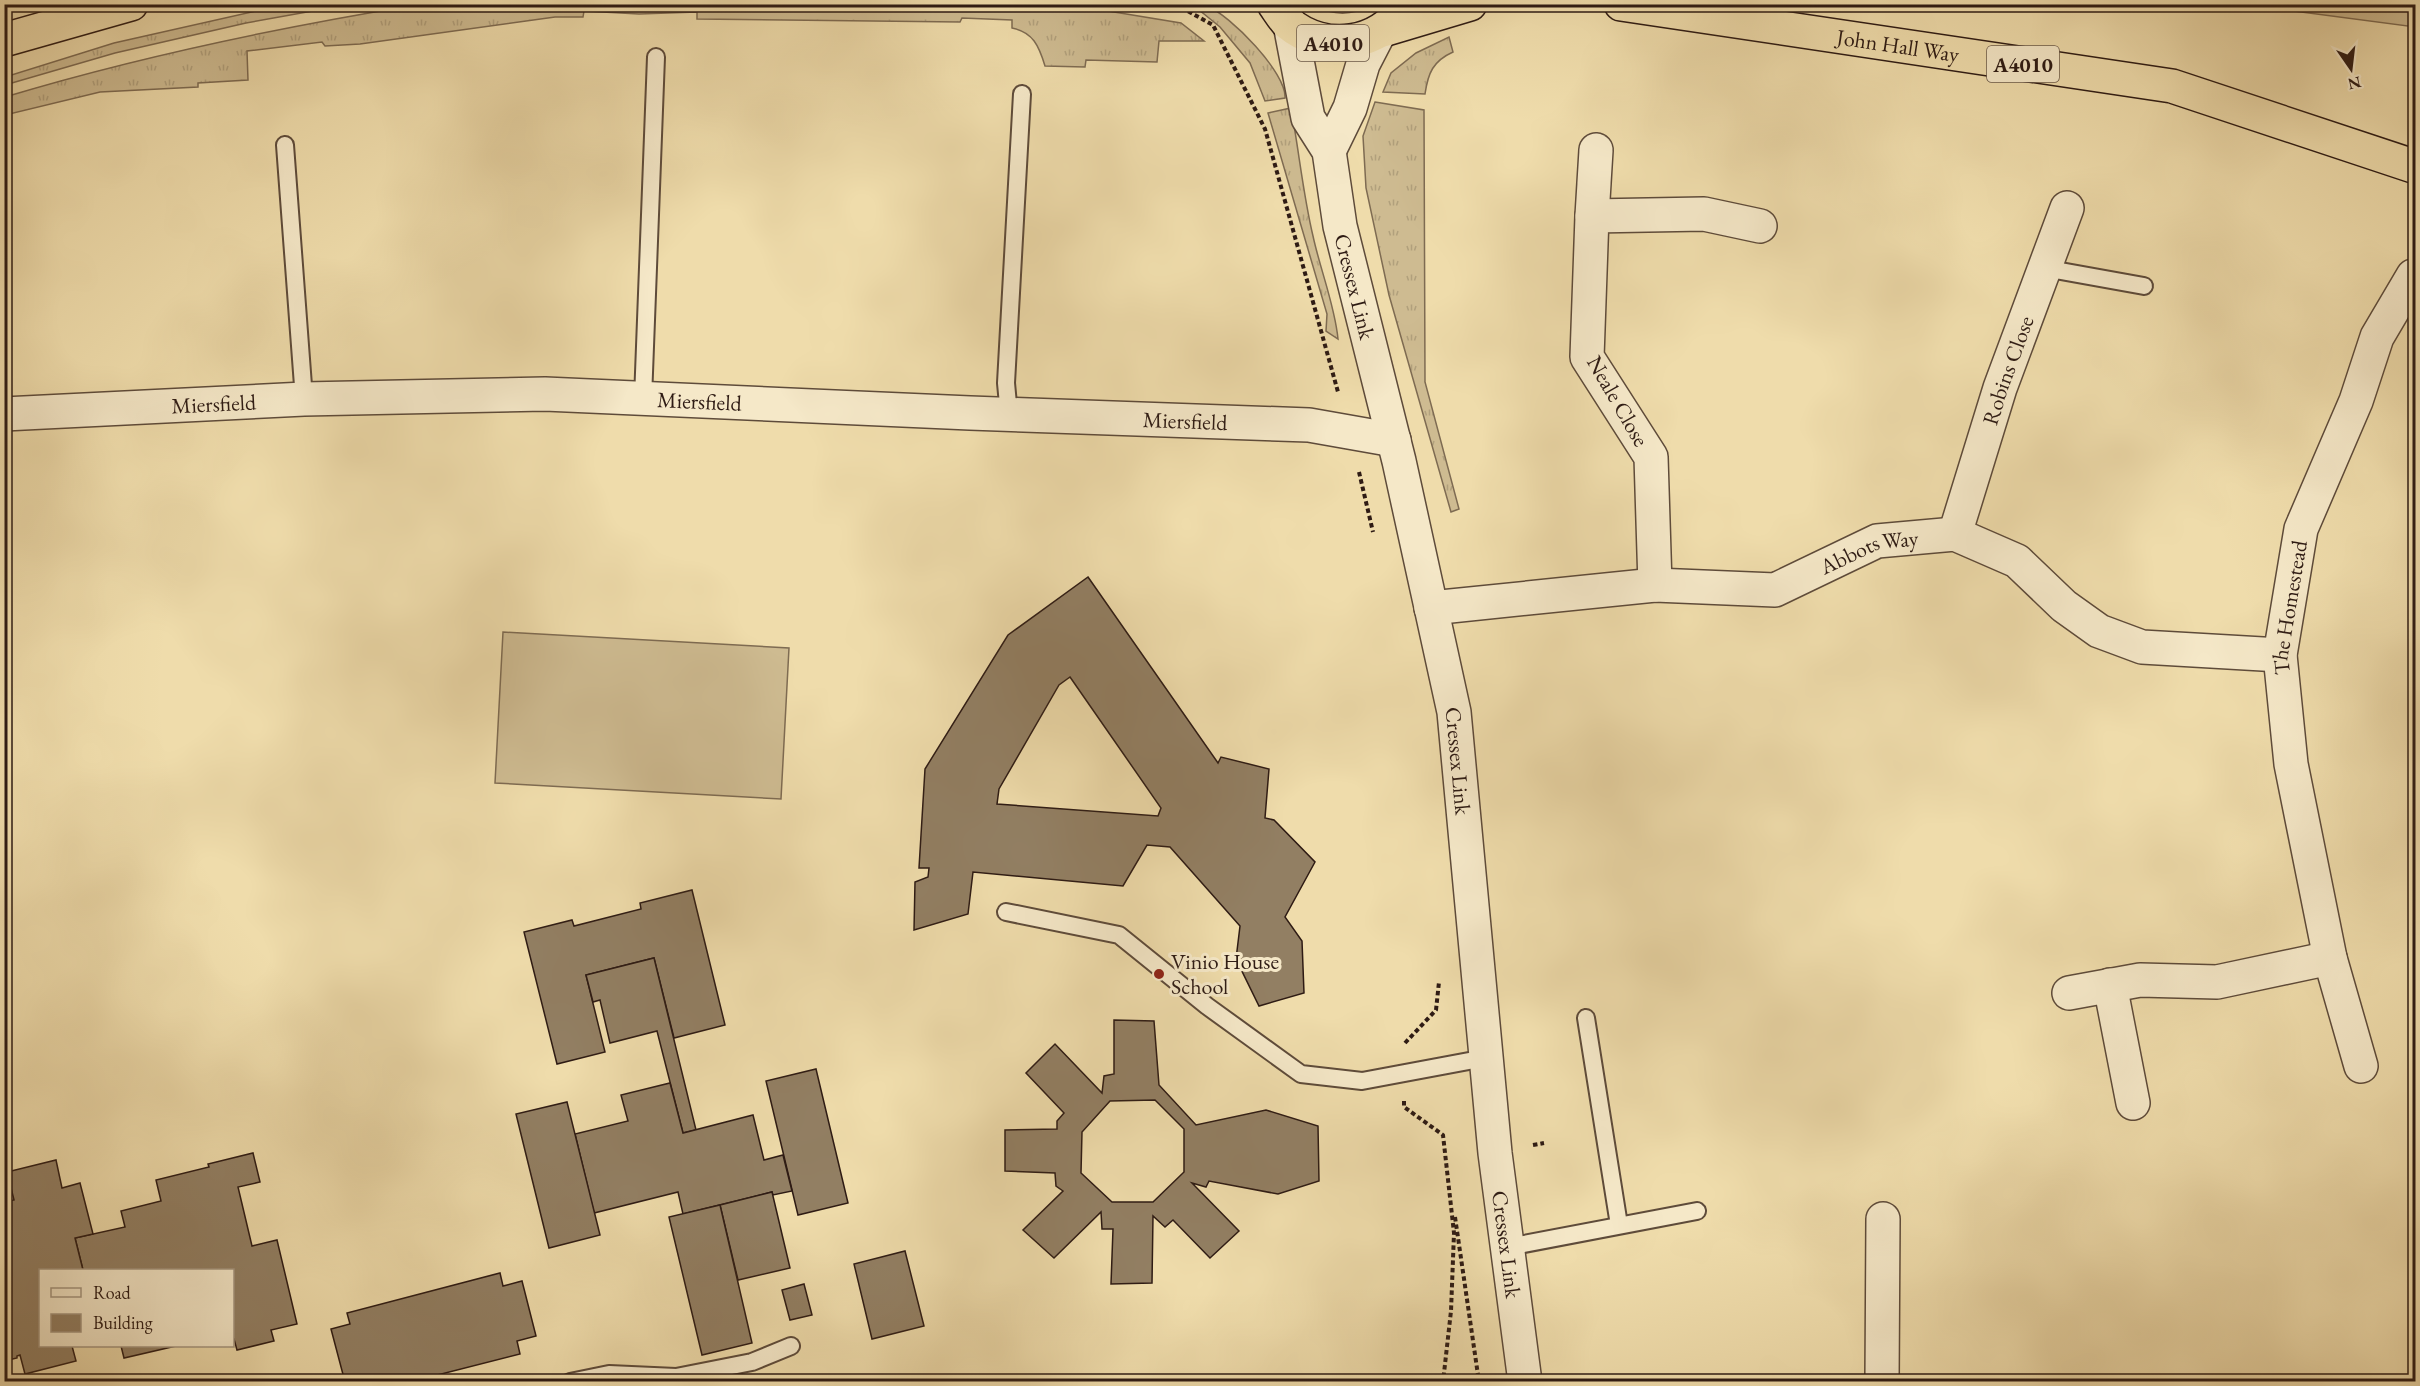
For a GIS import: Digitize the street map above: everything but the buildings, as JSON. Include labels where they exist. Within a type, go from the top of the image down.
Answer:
[{"type":"highway","points":[[4,40],[131,4]]},
{"type":"highway","name":"A4010","points":[[1257,4],[1283,17],[1310,37],[1333,43],[1357,41],[1470,4]]},
{"type":"highway","name":"A4010","points":[[1381,32],[1400,15],[1406,4]]},
{"type":"highway","name":"John Hall Way","points":[[1621,4],[2172,86],[2415,167]]},
{"type":"street","name":"Cressex Link","points":[[1283,17],[1308,118],[1329,151],[1340,226],[1394,440],[1454,712],[1485,1058],[1525,1382]]},
{"type":"street","points":[[1329,151],[1350,108],[1363,64],[1381,32]]},
{"type":"street","name":"Neale Close","points":[[1596,150],[1587,357],[1652,457],[1655,585]]},
{"type":"street","name":"Robins Close","points":[[1955,534],[2000,388],[2067,208]]},
{"type":"street","points":[[1592,216],[1704,214],[1760,226]]},
{"type":"street","name":"The Homestead","points":[[2361,1066],[2330,958],[2291,764],[2280,656],[2301,529],[2356,401],[2377,337],[2413,276]]},
{"type":"street","name":"Miersfield","points":[[4,414],[304,399],[545,394],[1009,415],[1309,425],[1394,440]]},
{"type":"street","name":"Abbots Way","points":[[1431,608],[1655,585],[1775,590],[1877,541],[1955,534],[2017,561],[2064,606],[2099,631],[2142,647],[2280,656]]},
{"type":"street","points":[[2068,993],[2139,980],[2217,982],[2330,958]]},
{"type":"street","points":[[2109,985],[2133,1102]]},
{"type":"street","points":[[1882,1382],[1883,1219]]},
{"type":"lane","points":[[643,399],[656,57]]},
{"type":"lane","points":[[1009,415],[1006,383],[1022,94]]},
{"type":"lane","points":[[285,145],[304,399]]},
{"type":"lane","points":[[2044,268],[2144,286]]},
{"type":"lane","points":[[1006,912],[1119,935],[1207,1006],[1301,1074],[1362,1081],[1485,1058]]},
{"type":"lane","points":[[1586,1018],[1619,1225]]},
{"type":"lane","points":[[1508,1247],[1697,1211]]},
{"type":"lane","points":[[570,1382],[609,1374],[676,1377],[752,1362],[790,1346]]},
{"type":"path","points":[[1175,4],[1213,25],[1264,129],[1349,432],[1373,533]]},
{"type":"path","points":[[1440,976],[1436,1010],[1404,1043],[1404,1107],[1443,1135],[1479,1382]]},
{"type":"path","points":[[1443,1382],[1451,1311],[1454,1233],[1446,1157]]},
{"type":"green space","points":[[287,4],[346,5],[246,23],[115,53],[5,85],[5,77],[114,43]]},
{"type":"green space","points":[[422,4],[1020,4],[1108,11],[1181,23],[1204,41],[1159,41],[1157,62],[1086,60],[1085,67],[1045,66],[1034,41],[1025,33],[1012,28],[1012,20],[962,18],[960,22],[697,19],[697,12],[639,14],[584,11],[583,17],[555,17],[360,44],[325,46],[322,42],[247,51],[248,80],[198,83],[198,87],[100,92],[9,114],[5,170],[5,97],[108,68],[212,44],[316,22]]},
{"type":"green space","points":[[1193,5],[1205,5],[1242,32],[1277,74],[1285,98],[1265,101],[1250,63],[1220,27]]},
{"type":"green space","points":[[1316,5],[1369,5],[1349,13],[1336,13]]},
{"type":"green space","points":[[2248,5],[2415,5],[2415,27]]},
{"type":"green space","points":[[1449,37],[1453,52],[1441,59],[1433,68],[1425,94],[1383,92],[1391,73],[1416,53]]},
{"type":"green space","points":[[1375,102],[1424,110],[1425,382],[1459,509],[1451,512],[1389,295],[1366,188],[1363,136]]},
{"type":"green space","points":[[1291,108],[1310,220],[1334,314],[1338,339],[1326,331],[1327,314],[1268,113]]},
{"type":"green space","points":[[503,632],[789,648],[781,799],[495,783]]},
{"type":"place","name":"Vinio House School","points":[[1159,974]]}]
